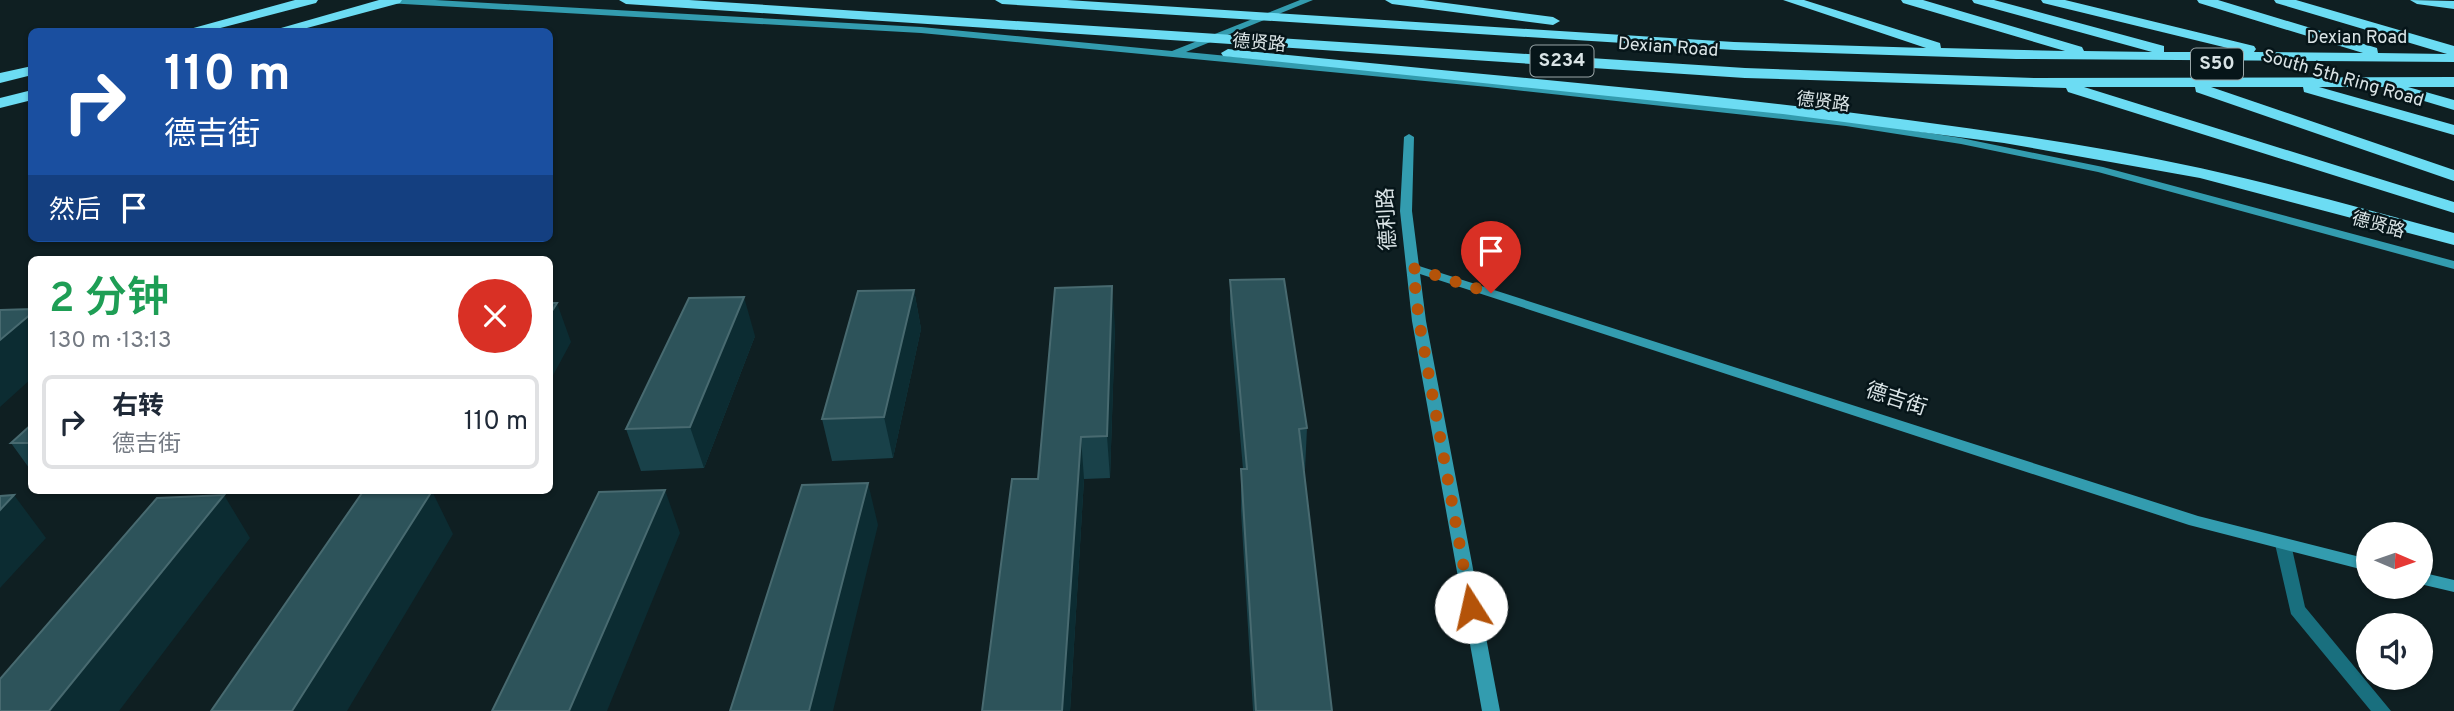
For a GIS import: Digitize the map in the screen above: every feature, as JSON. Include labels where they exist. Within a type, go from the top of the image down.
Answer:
[{"type":"highway","points":[[202,28],[311,0]]},
{"type":"highway","points":[[289,28],[394,0]]},
{"type":"highway","name":"Dexian Road","points":[[626,0],[1745,72],[2035,83],[2454,82]]},
{"type":"highway","name":"Dexian Road","points":[[1002,0],[1734,46],[2016,55],[2454,58]]},
{"type":"highway","points":[[1392,0],[1647,32],[2016,55]]},
{"type":"highway","points":[[1790,0],[2454,208]]},
{"type":"highway","points":[[1908,0],[2025,33],[2259,107],[2454,176]]},
{"type":"highway","name":"South 5th Ring Road","points":[[1979,0],[2454,130]]},
{"type":"highway","name":"South 5th Ring Road","points":[[2048,0],[2289,59],[2454,105]]},
{"type":"highway","points":[[2204,0],[2454,77]]},
{"type":"highway","points":[[2281,0],[2454,51]]},
{"type":"highway","points":[[2417,0],[2454,5]]},
{"type":"highway","points":[[954,23],[1887,122],[2116,156],[2340,208],[2454,239]]},
{"type":"highway","points":[[0,78],[28,71]]},
{"type":"highway","points":[[0,103],[28,96]]},
{"type":"street","name":"德贤路","points":[[386,0],[921,30],[1846,123],[1961,141],[2099,169],[2454,265]]},
{"type":"street","name":"德贤路","points":[[1174,54],[1308,0]]},
{"type":"street","name":"德利路","points":[[1409,137],[1406,211],[1419,321],[1491,711]]},
{"type":"street","name":"德吉街","points":[[1413,268],[2181,516],[2356,562]]},
{"type":"street","points":[[2283,544],[2297,609],[2382,711]]},
{"type":"street","points":[[2433,581],[2454,586]]},
{"type":"building","points":[[1284,279],[1307,428],[1299,429],[1332,711],[1256,711],[1241,469],[1247,469],[1230,280]]},
{"type":"building","points":[[1112,286],[1107,436],[1081,437],[1062,711],[982,711],[1012,479],[1038,479],[1055,288]]},
{"type":"building","points":[[914,290],[884,417],[822,419],[858,291]]},
{"type":"building","points":[[744,297],[690,427],[626,429],[689,298]]},
{"type":"building","points":[[28,309],[28,316],[0,340],[0,310]]},
{"type":"building","points":[[28,428],[28,443],[11,443]]},
{"type":"building","points":[[868,483],[809,711],[730,711],[802,485]]},
{"type":"building","points":[[665,490],[569,711],[492,711],[599,492]]},
{"type":"building","points":[[361,494],[430,494],[292,711],[211,711]]},
{"type":"building","points":[[14,495],[0,510],[0,496]]},
{"type":"building","points":[[224,495],[49,711],[0,711],[0,679],[157,498]]},
{"type":"route","points":[[1471,607],[1419,321],[1413,268],[1491,293]]}]
